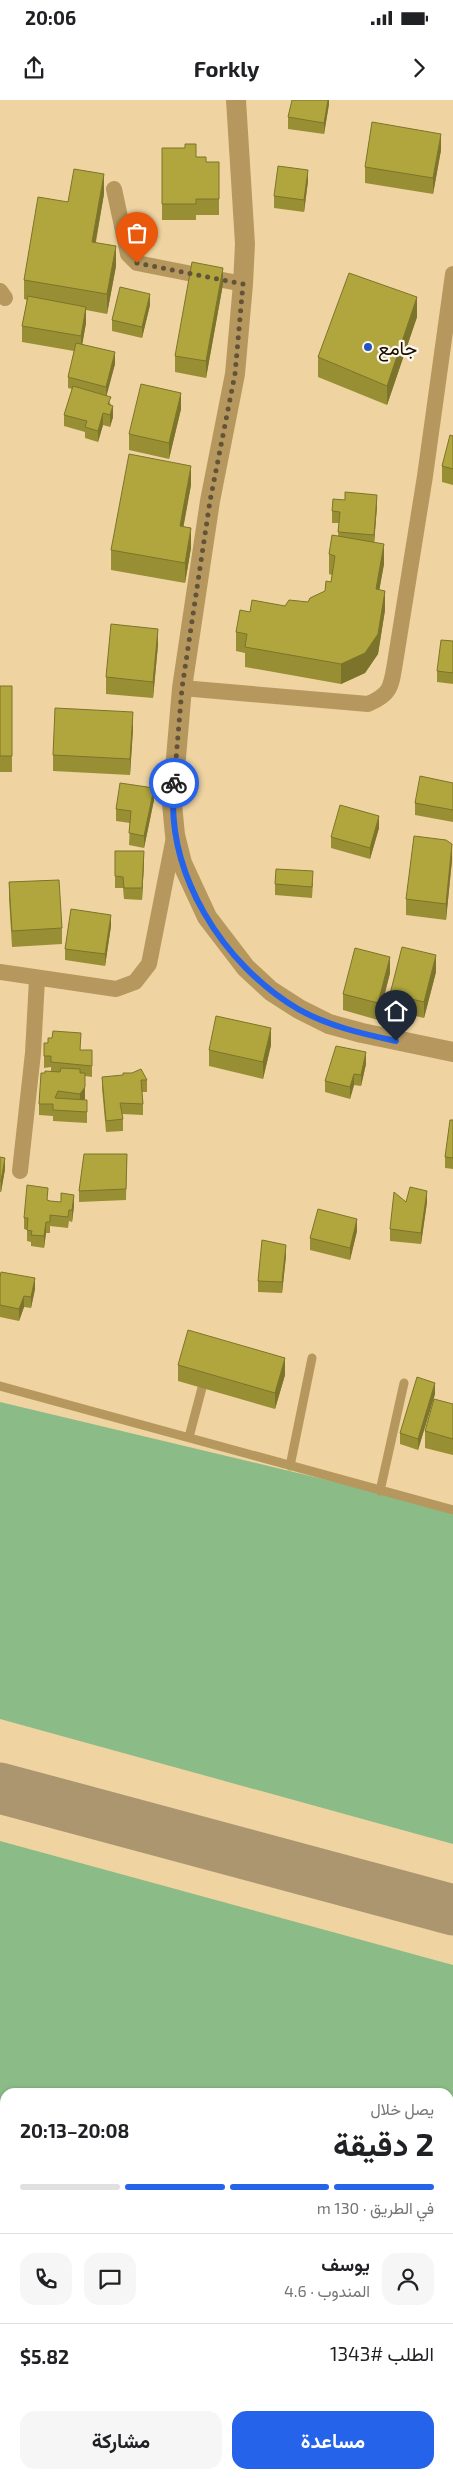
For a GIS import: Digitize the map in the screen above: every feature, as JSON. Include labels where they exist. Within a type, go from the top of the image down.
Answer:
[{"type":"street","points":[[236,100],[245,244],[243,284],[235,374],[210,501],[182,688],[172,804],[175,836],[182,863],[207,917],[246,968],[271,991],[299,1009],[329,1024],[362,1034],[453,1052]]},
{"type":"street","points":[[114,189],[128,254],[137,263],[243,284]]},
{"type":"street","points":[[182,688],[368,704],[385,696],[391,685],[426,476],[453,274]]},
{"type":"street","points":[[0,972],[37,979],[116,989],[126,987],[141,977],[149,964],[175,836]]},
{"type":"street","points":[[20,1171],[33,1052],[37,979]]},
{"type":"lane","points":[[290,1466],[312,1358]]},
{"type":"lane","points":[[380,1491],[404,1382]]},
{"type":"lane","points":[[188,1437],[203,1384]]},
{"type":"lane","points":[[0,1386],[453,1510]]},
{"type":"green space","points":[[0,1402],[453,1510],[453,1844],[0,1719]]},
{"type":"green space","points":[[0,1841],[453,1965],[453,2088],[0,2088]]},
{"type":"building","points":[[292,100],[328,100],[324,123],[288,117]]},
{"type":"building","points":[[372,122],[441,134],[433,178],[365,167]]},
{"type":"building","points":[[185,144],[196,144],[196,157],[206,157],[206,162],[219,162],[219,199],[196,199],[196,204],[162,204],[162,148],[185,148]]},
{"type":"building","points":[[278,166],[308,170],[304,200],[274,196]]},
{"type":"building","points":[[74,169],[104,174],[92,242],[116,246],[107,294],[24,280],[38,197],[68,202]]},
{"type":"building","points":[[192,262],[223,268],[206,361],[175,356]]},
{"type":"building","name":"جامع","points":[[349,273],[417,297],[387,386],[318,357]]},
{"type":"building","points":[[120,287],[150,294],[142,327],[112,320]]},
{"type":"building","points":[[28,296],[86,307],[81,336],[22,326]]},
{"type":"building","points":[[76,343],[115,352],[106,387],[68,377]]},
{"type":"building","points":[[141,384],[181,393],[169,443],[129,434]]},
{"type":"building","points":[[73,386],[111,397],[108,404],[113,406],[110,415],[103,413],[98,431],[85,427],[87,421],[64,415]]},
{"type":"building","points":[[450,435],[453,436],[453,469],[442,466]]},
{"type":"building","points":[[129,454],[191,466],[180,526],[191,528],[185,563],[111,550]]},
{"type":"building","points":[[345,492],[377,495],[374,535],[338,532],[340,512],[332,511],[333,499],[345,500]]},
{"type":"building","points":[[332,535],[384,544],[376,589],[385,591],[378,634],[365,653],[341,664],[245,647],[247,634],[236,632],[240,610],[250,612],[252,600],[285,606],[289,600],[308,602],[310,598],[325,591],[326,581],[331,582],[335,556],[329,554]]},
{"type":"building","points":[[111,624],[158,629],[153,682],[106,677]]},
{"type":"building","points":[[441,640],[453,641],[453,673],[437,671]]},
{"type":"building","points":[[0,686],[12,686],[12,756],[0,756]]},
{"type":"building","points":[[55,708],[133,712],[130,759],[53,755]]},
{"type":"building","points":[[420,776],[453,783],[453,810],[415,803]]},
{"type":"building","points":[[120,783],[154,788],[144,836],[129,833],[131,811],[116,809]]},
{"type":"building","points":[[340,805],[379,816],[370,848],[331,837]]},
{"type":"building","points":[[414,836],[446,840],[452,844],[446,904],[406,899]]},
{"type":"building","points":[[115,851],[144,851],[142,888],[124,888],[123,877],[115,876]]},
{"type":"building","points":[[276,869],[313,871],[312,887],[275,884]]},
{"type":"building","points":[[59,880],[62,928],[12,931],[9,882]]},
{"type":"building","points":[[71,909],[111,915],[105,954],[65,949]]},
{"type":"building","points":[[402,947],[436,955],[424,1002],[390,994]]},
{"type":"building","points":[[355,948],[390,957],[378,1003],[343,994]]},
{"type":"building","points":[[216,1016],[271,1028],[263,1062],[209,1050]]},
{"type":"building","points":[[53,1031],[81,1033],[80,1050],[92,1050],[92,1066],[51,1062],[51,1056],[44,1056],[44,1043],[48,1043],[48,1038],[52,1038]]},
{"type":"building","points":[[336,1046],[366,1052],[361,1075],[354,1074],[350,1087],[325,1081]]},
{"type":"building","points":[[61,1068],[80,1069],[80,1073],[85,1073],[85,1087],[80,1094],[58,1091],[55,1098],[87,1100],[87,1112],[53,1110],[53,1104],[39,1104],[41,1073],[45,1073],[45,1071],[60,1072]]},
{"type":"building","points":[[141,1069],[147,1080],[141,1080],[143,1104],[120,1103],[123,1119],[106,1121],[102,1077],[123,1075],[123,1073],[132,1073]]},
{"type":"building","points":[[450,1120],[453,1120],[453,1158],[445,1157]]},
{"type":"building","points":[[84,1154],[127,1154],[126,1189],[79,1191]]},
{"type":"building","points":[[0,1157],[5,1158],[1,1181],[0,1181]]},
{"type":"building","points":[[27,1185],[48,1188],[47,1200],[50,1201],[61,1202],[61,1193],[74,1195],[72,1210],[69,1210],[68,1217],[50,1215],[50,1222],[46,1222],[44,1236],[31,1235],[32,1231],[27,1230],[28,1218],[24,1218]]},
{"type":"building","points":[[410,1187],[427,1191],[421,1233],[390,1229],[394,1192],[406,1202]]},
{"type":"building","points":[[318,1209],[357,1219],[350,1248],[310,1238]]},
{"type":"building","points":[[262,1240],[286,1245],[282,1282],[258,1281]]},
{"type":"building","points":[[1,1272],[35,1278],[31,1297],[24,1296],[19,1309],[0,1305]]},
{"type":"building","points":[[188,1330],[285,1358],[275,1393],[178,1365]]},
{"type":"building","points":[[417,1377],[435,1383],[418,1439],[400,1433]]},
{"type":"building","points":[[434,1399],[453,1404],[453,1439],[425,1431]]},
{"type":"taxiway","points":[[0,1788],[453,1910]]},
{"type":"way so far","points":[[137,263],[243,284],[235,374],[210,501],[182,688],[174,783]]},
{"type":"place","name":"جامع","points":[[368,347]]},
{"type":"route","points":[[174,783],[172,804],[175,836],[182,863],[207,917],[246,968],[271,991],[299,1009],[329,1024],[362,1034],[396,1041]]}]
